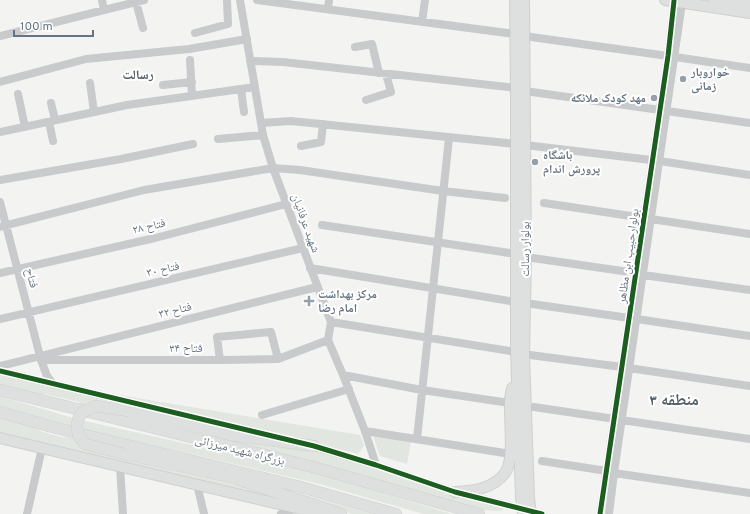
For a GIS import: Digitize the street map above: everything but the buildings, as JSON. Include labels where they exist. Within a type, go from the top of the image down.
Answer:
[{"type":"highway","name":"بزرگراه شهید میرزائی","points":[[0,390],[313,467],[479,514]]},
{"type":"highway","points":[[314,446],[231,435],[130,411],[95,406],[83,412],[79,417],[77,424],[78,435],[85,444],[234,479],[341,514]]},
{"type":"highway","name":"بزرگراه شهید میرزائی","points":[[0,412],[56,428],[301,487],[396,514]]},
{"type":"highway","points":[[234,479],[301,487]]},
{"type":"main road","name":"بولوار رسالت","points":[[515,0],[520,35],[521,256],[524,355],[525,498]]},
{"type":"main road","name":"بولوار رسالت","points":[[520,35],[524,0]]},
{"type":"main road","points":[[714,0],[750,5]]},
{"type":"main road","points":[[674,1],[750,13]]},
{"type":"main road","name":"بولوار رسالت","points":[[521,256],[516,302],[516,352],[525,498]]},
{"type":"main road","points":[[455,492],[478,490],[499,480],[506,473],[509,466],[510,454],[510,403],[516,352]]},
{"type":"main road","points":[[0,438],[296,508],[332,514]]},
{"type":"main road","points":[[523,514],[525,498]]},
{"type":"main road","points":[[525,498],[531,514]]},
{"type":"street","points":[[102,0],[104,10]]},
{"type":"street","points":[[194,33],[228,24],[227,0]]},
{"type":"street","name":"شهید عرفانیان","points":[[240,0],[263,135],[286,204],[331,322]]},
{"type":"street","points":[[257,0],[285,2],[750,68]]},
{"type":"street","points":[[328,9],[329,0]]},
{"type":"street","points":[[422,22],[425,0]]},
{"type":"street","points":[[0,36],[140,1],[143,28]]},
{"type":"street","name":"بولوارحبیب ابن مظاهر","points":[[600,514],[610,472],[648,218],[671,57],[674,1]]},
{"type":"street","points":[[0,82],[86,58],[189,49],[247,39]]},
{"type":"street","points":[[354,47],[372,44],[391,92],[366,100]]},
{"type":"street","points":[[190,60],[192,96]]},
{"type":"street","points":[[250,61],[283,62],[521,90],[750,123]]},
{"type":"street","points":[[163,85],[192,82]]},
{"type":"street","points":[[90,83],[94,112]]},
{"type":"street","points":[[0,132],[127,105],[255,88]]},
{"type":"street","points":[[241,89],[244,112]]},
{"type":"street","points":[[18,94],[25,127]]},
{"type":"street","points":[[51,103],[52,142]]},
{"type":"street","points":[[261,123],[291,120],[449,138],[520,144],[656,160],[750,176]]},
{"type":"street","points":[[301,146],[321,142],[323,124]]},
{"type":"street","points":[[218,139],[263,135]]},
{"type":"street","points":[[417,439],[449,138]]},
{"type":"street","points":[[0,180],[121,159],[192,144]]},
{"type":"street","points":[[3,226],[144,190],[273,168],[300,170],[443,191],[505,198]]},
{"type":"street","name":"فتاح","points":[[0,202],[3,226],[17,268],[41,358],[47,376],[53,384]]},
{"type":"street","points":[[544,203],[750,234]]},
{"type":"street","name":"فتاح ۲۸","points":[[0,272],[155,238],[286,204]]},
{"type":"street","points":[[322,225],[750,290]]},
{"type":"street","name":"فتاح ۳۰","points":[[0,320],[303,248]]},
{"type":"street","points":[[310,268],[516,302]]},
{"type":"street","name":"فتاح ۳۲","points":[[41,358],[317,287]]},
{"type":"street","points":[[532,304],[750,336]]},
{"type":"street","points":[[376,464],[344,375],[328,340],[331,322],[516,352]]},
{"type":"street","points":[[220,360],[217,337],[271,332],[278,359]]},
{"type":"street","name":"فتاح ۳۴","points":[[41,358],[220,360],[278,359],[328,340]]},
{"type":"street","points":[[530,355],[626,367],[750,386]]},
{"type":"street","points":[[0,366],[41,358]]},
{"type":"street","name":"فتاح","points":[[34,379],[40,376],[41,358]]},
{"type":"street","points":[[0,371],[102,397],[314,446],[376,464],[455,492],[542,514]]},
{"type":"street","points":[[344,375],[422,390],[510,403]]},
{"type":"street","points":[[262,415],[349,389]]},
{"type":"street","points":[[534,407],[750,439]]},
{"type":"street","points":[[365,431],[510,454]]},
{"type":"street","points":[[357,459],[363,456],[370,446]]},
{"type":"street","points":[[27,514],[42,448]]},
{"type":"street","points":[[542,461],[750,493]]},
{"type":"street","points":[[120,466],[123,514]]},
{"type":"street","name":"بولوارحبیب ابن مظاهر","points":[[609,514],[610,472]]},
{"type":"street","points":[[197,484],[204,514]]},
{"type":"street","points":[[281,514],[296,508]]},
{"type":"shaded area","points":[[0,374],[106,400],[100,411],[83,407],[79,402],[45,394],[36,394],[0,385]]},
{"type":"shaded area","points":[[101,392],[360,435],[364,446],[358,454]]},
{"type":"shaded area","points":[[0,396],[76,419],[317,473],[452,514],[423,514],[316,483],[74,427],[0,406]]},
{"type":"shaded area","points":[[0,417],[32,426],[43,432],[62,437],[75,438],[247,487],[291,503],[0,434]]},
{"type":"shaded area","points":[[374,435],[411,442],[407,464],[380,456]]},
{"type":"shaded area","points":[[231,438],[311,449],[505,509],[501,511],[478,510],[230,442]]},
{"type":"shaded area","points":[[266,484],[373,514],[352,514],[336,510]]},
{"type":"cycle path","points":[[600,514],[668,56],[674,1]]},
{"type":"cycle path","points":[[0,371],[314,446],[455,492],[542,514]]},
{"type":"place","name":"خواروبار زمانی","points":[[683,79]]},
{"type":"place","name":"مهد کودک ملائکه","points":[[654,98]]},
{"type":"place","name":"باشگاه پرورش اندام","points":[[535,162]]},
{"type":"place","name":"مرکز بهداشت امام رضا","points":[[309,301]]},
{"type":"district","name":"رسالت","points":[[138,74]]},
{"type":"district","name":"منطقه ۳","points":[[674,399]]}]
